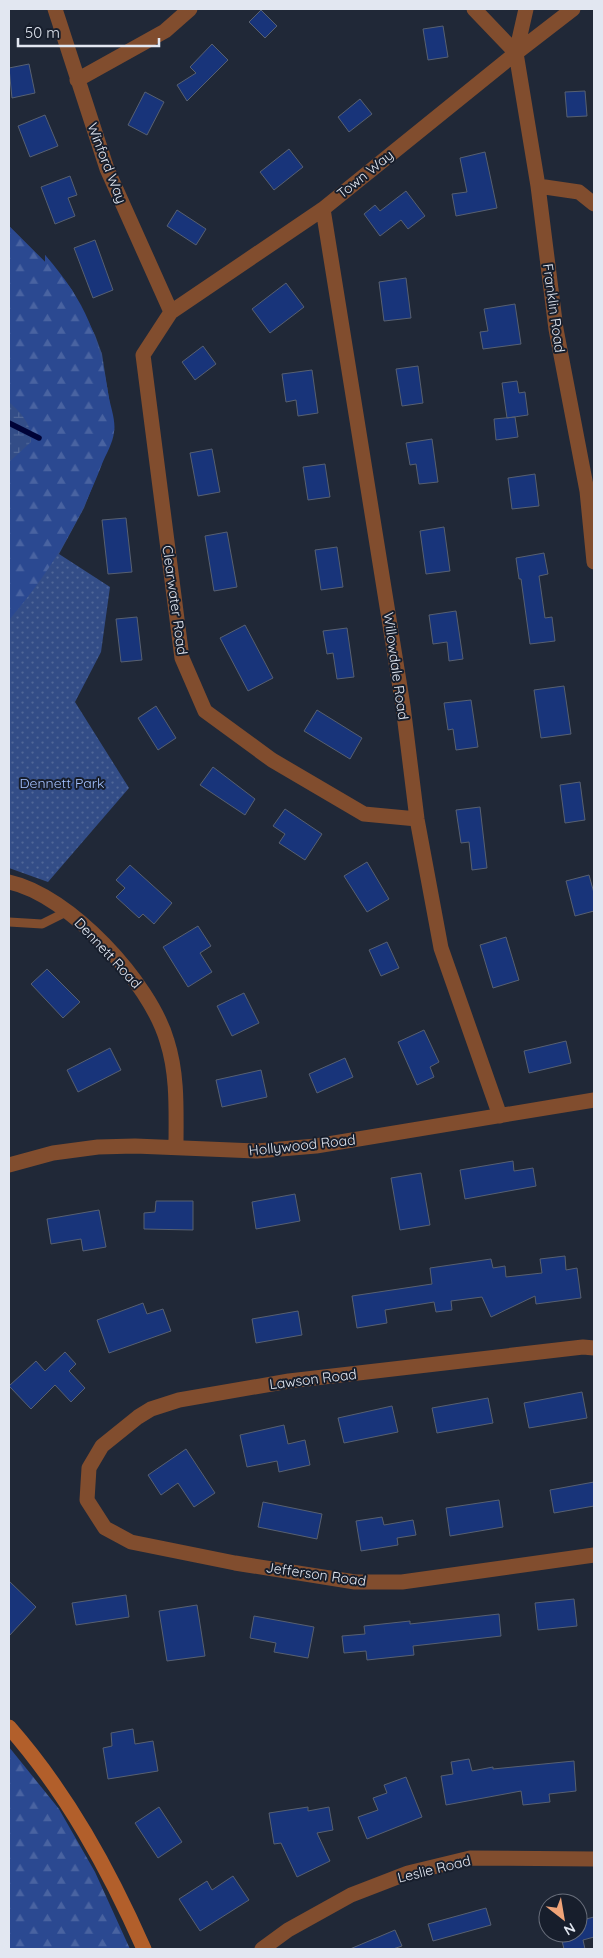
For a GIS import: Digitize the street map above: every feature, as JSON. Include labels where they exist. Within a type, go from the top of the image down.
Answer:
[{"type":"main road","points":[[9,1727],[64,1798],[111,1877],[144,1949]]},
{"type":"street","name":"Winford Way","points":[[55,9],[106,168],[171,312]]},
{"type":"street","points":[[77,80],[165,30],[190,9]]},
{"type":"street","points":[[474,9],[516,53]]},
{"type":"street","points":[[516,53],[526,9]]},
{"type":"street","name":"Town Way","points":[[171,312],[323,208],[573,9]]},
{"type":"street","name":"Franklin Road","points":[[516,53],[538,186],[556,329],[591,492],[594,562]]},
{"type":"street","points":[[538,186],[579,192],[594,204]]},
{"type":"street","name":"Willowdale Road","points":[[323,208],[403,706],[416,819],[441,948],[500,1116]]},
{"type":"street","name":"Clearwater Road","points":[[171,312],[143,355],[182,658],[205,711],[272,760],[364,814],[416,819]]},
{"type":"street","name":"Dennett Road","points":[[9,882],[28,887],[68,911],[134,978],[156,1013],[168,1043],[173,1066],[176,1147]]},
{"type":"street","name":"Hollywood Road","points":[[9,1165],[75,1149],[135,1146],[217,1150],[286,1149],[594,1100]]},
{"type":"street","name":"Lawson Road","points":[[87,1500],[89,1468],[102,1446],[151,1409],[179,1400],[290,1381],[574,1348],[594,1348]]},
{"type":"street","name":"Jefferson Road","points":[[87,1500],[105,1528],[131,1542],[235,1563],[355,1582],[402,1582],[594,1555]]},
{"type":"street","name":"Leslie Road","points":[[262,1949],[288,1930],[351,1896],[408,1873],[470,1858],[594,1859]]},
{"type":"lane","points":[[9,922],[42,924],[68,911]]},
{"type":"green space","name":"Dennett Park","points":[[9,226],[45,262],[45,255],[72,290],[95,335],[102,354],[114,431],[84,508],[59,554],[110,587],[101,652],[75,702],[129,788],[48,882],[9,868]]},
{"type":"green space","points":[[9,226],[45,262],[45,255],[81,305],[101,357],[114,428],[111,444],[73,527],[50,566],[9,620]]},
{"type":"green space","points":[[9,402],[28,424],[31,442],[9,462]]},
{"type":"green space","points":[[9,1747],[59,1809],[95,1872],[130,1949],[9,1949]]},
{"type":"building","points":[[261,10],[277,26],[265,38],[249,22]]},
{"type":"building","points":[[443,26],[448,57],[428,60],[423,29]]},
{"type":"building","points":[[212,44],[228,60],[187,101],[177,85],[196,73],[190,67]]},
{"type":"building","points":[[29,64],[35,93],[12,98],[9,68]]},
{"type":"building","points":[[585,91],[587,116],[567,117],[565,92]]},
{"type":"building","points":[[145,92],[164,102],[147,135],[128,125]]},
{"type":"building","points":[[360,99],[372,114],[349,132],[338,117]]},
{"type":"building","points":[[45,115],[58,146],[30,157],[18,126]]},
{"type":"building","points":[[289,149],[303,167],[274,190],[260,172]]},
{"type":"building","points":[[485,152],[497,208],[456,216],[452,194],[467,192],[460,158]]},
{"type":"building","points":[[70,176],[77,195],[68,198],[75,216],[55,224],[41,187]]},
{"type":"building","points":[[406,191],[425,216],[408,229],[401,220],[380,236],[364,214],[375,205],[380,211]]},
{"type":"building","points":[[177,210],[206,229],[196,245],[167,226]]},
{"type":"building","points":[[95,240],[113,290],[93,298],[74,248]]},
{"type":"building","points":[[406,278],[411,318],[384,321],[379,282]]},
{"type":"building","points":[[286,283],[304,307],[270,333],[252,309]]},
{"type":"building","points":[[515,304],[521,344],[483,349],[480,332],[488,331],[484,309]]},
{"type":"building","points":[[203,346],[216,364],[195,380],[182,362]]},
{"type":"building","points":[[418,366],[423,403],[402,406],[396,369]]},
{"type":"building","points":[[312,370],[318,413],[298,416],[296,400],[286,402],[282,374]]},
{"type":"building","points":[[517,381],[519,393],[525,392],[528,415],[507,418],[502,383]]},
{"type":"building","points":[[515,417],[518,437],[496,440],[494,419]]},
{"type":"building","points":[[432,439],[438,482],[419,484],[416,464],[410,465],[406,443]]},
{"type":"building","points":[[212,449],[220,492],[198,496],[190,453]]},
{"type":"building","points":[[325,464],[330,497],[308,500],[303,467]]},
{"type":"building","points":[[535,474],[539,506],[512,509],[508,478]]},
{"type":"building","points":[[126,518],[132,572],[108,574],[102,520]]},
{"type":"building","points":[[444,527],[450,571],[426,574],[420,531]]},
{"type":"building","points":[[227,532],[237,587],[214,591],[205,536]]},
{"type":"building","points":[[337,547],[343,587],[321,590],[315,550]]},
{"type":"building","points":[[544,553],[548,574],[539,576],[545,618],[552,617],[555,641],[530,644],[521,579],[519,579],[516,558]]},
{"type":"building","points":[[456,611],[463,659],[449,661],[447,642],[433,644],[429,615]]},
{"type":"building","points":[[137,617],[142,660],[121,662],[116,619]]},
{"type":"building","points":[[245,625],[273,678],[248,691],[220,638]]},
{"type":"building","points":[[347,628],[354,677],[337,679],[333,653],[327,654],[323,631]]},
{"type":"building","points":[[564,686],[571,734],[541,738],[534,690]]},
{"type":"building","points":[[471,700],[478,747],[456,750],[453,729],[448,730],[444,703]]},
{"type":"building","points":[[156,706],[176,738],[158,750],[138,718]]},
{"type":"building","points":[[317,710],[362,738],[350,759],[304,731]]},
{"type":"building","points":[[213,767],[255,799],[245,815],[200,785]]},
{"type":"building","points":[[580,782],[585,820],[565,823],[560,785]]},
{"type":"building","points":[[480,807],[487,868],[472,870],[469,842],[461,843],[456,810]]},
{"type":"building","points":[[285,809],[322,834],[305,860],[279,843],[285,834],[273,826]]},
{"type":"building","points":[[367,862],[389,899],[367,912],[344,876]]},
{"type":"building","points":[[130,865],[172,903],[154,924],[143,914],[139,918],[116,897],[125,888],[116,880]]},
{"type":"building","points":[[589,875],[594,893],[594,911],[575,916],[566,881]]},
{"type":"building","points":[[198,926],[211,946],[200,953],[212,972],[188,987],[163,947]]},
{"type":"building","points":[[506,937],[519,980],[493,988],[480,945]]},
{"type":"building","points":[[387,942],[399,968],[381,976],[369,950]]},
{"type":"building","points":[[47,969],[80,1002],[63,1018],[31,984]]},
{"type":"building","points":[[244,993],[259,1023],[232,1036],[217,1006]]},
{"type":"building","points":[[424,1030],[439,1062],[430,1067],[434,1077],[417,1085],[398,1042]]},
{"type":"building","points":[[566,1041],[571,1063],[529,1073],[524,1051]]},
{"type":"building","points":[[110,1048],[121,1070],[78,1092],[67,1070]]},
{"type":"building","points":[[345,1058],[353,1077],[317,1093],[309,1074]]},
{"type":"building","points":[[261,1070],[267,1097],[222,1107],[216,1080]]},
{"type":"building","points":[[513,1161],[514,1171],[533,1168],[536,1186],[465,1199],[460,1170]]},
{"type":"building","points":[[421,1173],[430,1225],[400,1230],[391,1178]]},
{"type":"building","points":[[295,1194],[300,1221],[256,1229],[252,1202]]},
{"type":"building","points":[[156,1201],[193,1201],[193,1230],[144,1229],[144,1213],[155,1212]]},
{"type":"building","points":[[99,1210],[106,1247],[83,1251],[81,1239],[51,1244],[47,1219]]},
{"type":"building","points":[[565,1256],[566,1270],[577,1268],[581,1298],[536,1304],[535,1296],[491,1317],[482,1297],[451,1301],[452,1310],[436,1312],[434,1302],[385,1310],[387,1323],[357,1328],[352,1296],[432,1284],[430,1268],[491,1259],[493,1268],[505,1266],[506,1277],[542,1273],[540,1259]]},
{"type":"building","points":[[143,1303],[147,1314],[163,1309],[171,1331],[109,1353],[97,1320]]},
{"type":"building","points":[[298,1311],[302,1335],[256,1343],[252,1319]]},
{"type":"building","points":[[65,1352],[76,1364],[69,1371],[85,1388],[71,1402],[55,1385],[31,1409],[9,1386],[36,1361],[45,1371]]},
{"type":"building","points":[[582,1392],[587,1418],[529,1428],[524,1403]]},
{"type":"building","points":[[488,1398],[493,1423],[437,1433],[432,1408]]},
{"type":"building","points":[[392,1406],[398,1432],[344,1443],[338,1418]]},
{"type":"building","points":[[284,1425],[288,1444],[305,1440],[310,1465],[279,1472],[277,1461],[247,1467],[240,1435]]},
{"type":"building","points":[[186,1449],[215,1493],[194,1507],[178,1483],[161,1495],[148,1475]]},
{"type":"building","points":[[594,1482],[594,1506],[554,1513],[550,1490]]},
{"type":"building","points":[[499,1500],[503,1527],[450,1536],[446,1508]]},
{"type":"building","points":[[263,1502],[322,1514],[317,1539],[258,1527]]},
{"type":"building","points":[[382,1517],[384,1525],[413,1520],[416,1535],[397,1538],[398,1545],[361,1551],[356,1521]]},
{"type":"building","points":[[9,1581],[36,1607],[9,1636]]},
{"type":"building","points":[[126,1595],[129,1617],[76,1625],[72,1603]]},
{"type":"building","points":[[574,1599],[577,1626],[538,1630],[535,1603]]},
{"type":"building","points":[[197,1605],[205,1656],[167,1661],[159,1611]]},
{"type":"building","points":[[499,1614],[501,1636],[413,1646],[414,1655],[367,1660],[366,1651],[344,1653],[342,1636],[365,1634],[364,1626],[410,1621],[410,1624]]},
{"type":"building","points":[[254,1616],[314,1627],[308,1658],[274,1652],[276,1643],[250,1638]]},
{"type":"building","points":[[133,1729],[135,1744],[153,1741],[158,1771],[108,1779],[103,1748],[112,1746],[111,1733]]},
{"type":"building","points":[[469,1759],[472,1771],[493,1767],[493,1769],[574,1761],[576,1791],[549,1794],[550,1802],[523,1805],[521,1791],[446,1805],[441,1776],[453,1774],[451,1762]]},
{"type":"building","points":[[406,1777],[422,1817],[367,1839],[358,1817],[378,1810],[373,1798],[387,1793],[384,1785]]},
{"type":"building","points":[[159,1807],[182,1842],[158,1858],[135,1823]]},
{"type":"building","points":[[308,1807],[308,1811],[329,1807],[333,1830],[317,1833],[330,1861],[297,1877],[281,1843],[274,1844],[269,1813]]},
{"type":"building","points":[[233,1876],[249,1900],[200,1931],[179,1899],[207,1881],[212,1890]]},
{"type":"building","points":[[486,1908],[491,1925],[433,1941],[428,1924]]},
{"type":"building","points":[[594,1917],[594,1937],[588,1939],[588,1918]]},
{"type":"building","points":[[395,1930],[402,1946],[393,1949],[350,1949]]},
{"type":"building","points":[[562,1943],[584,1943],[585,1949],[564,1949]]},
{"type":"waterway","points":[[9,423],[39,438]]}]
